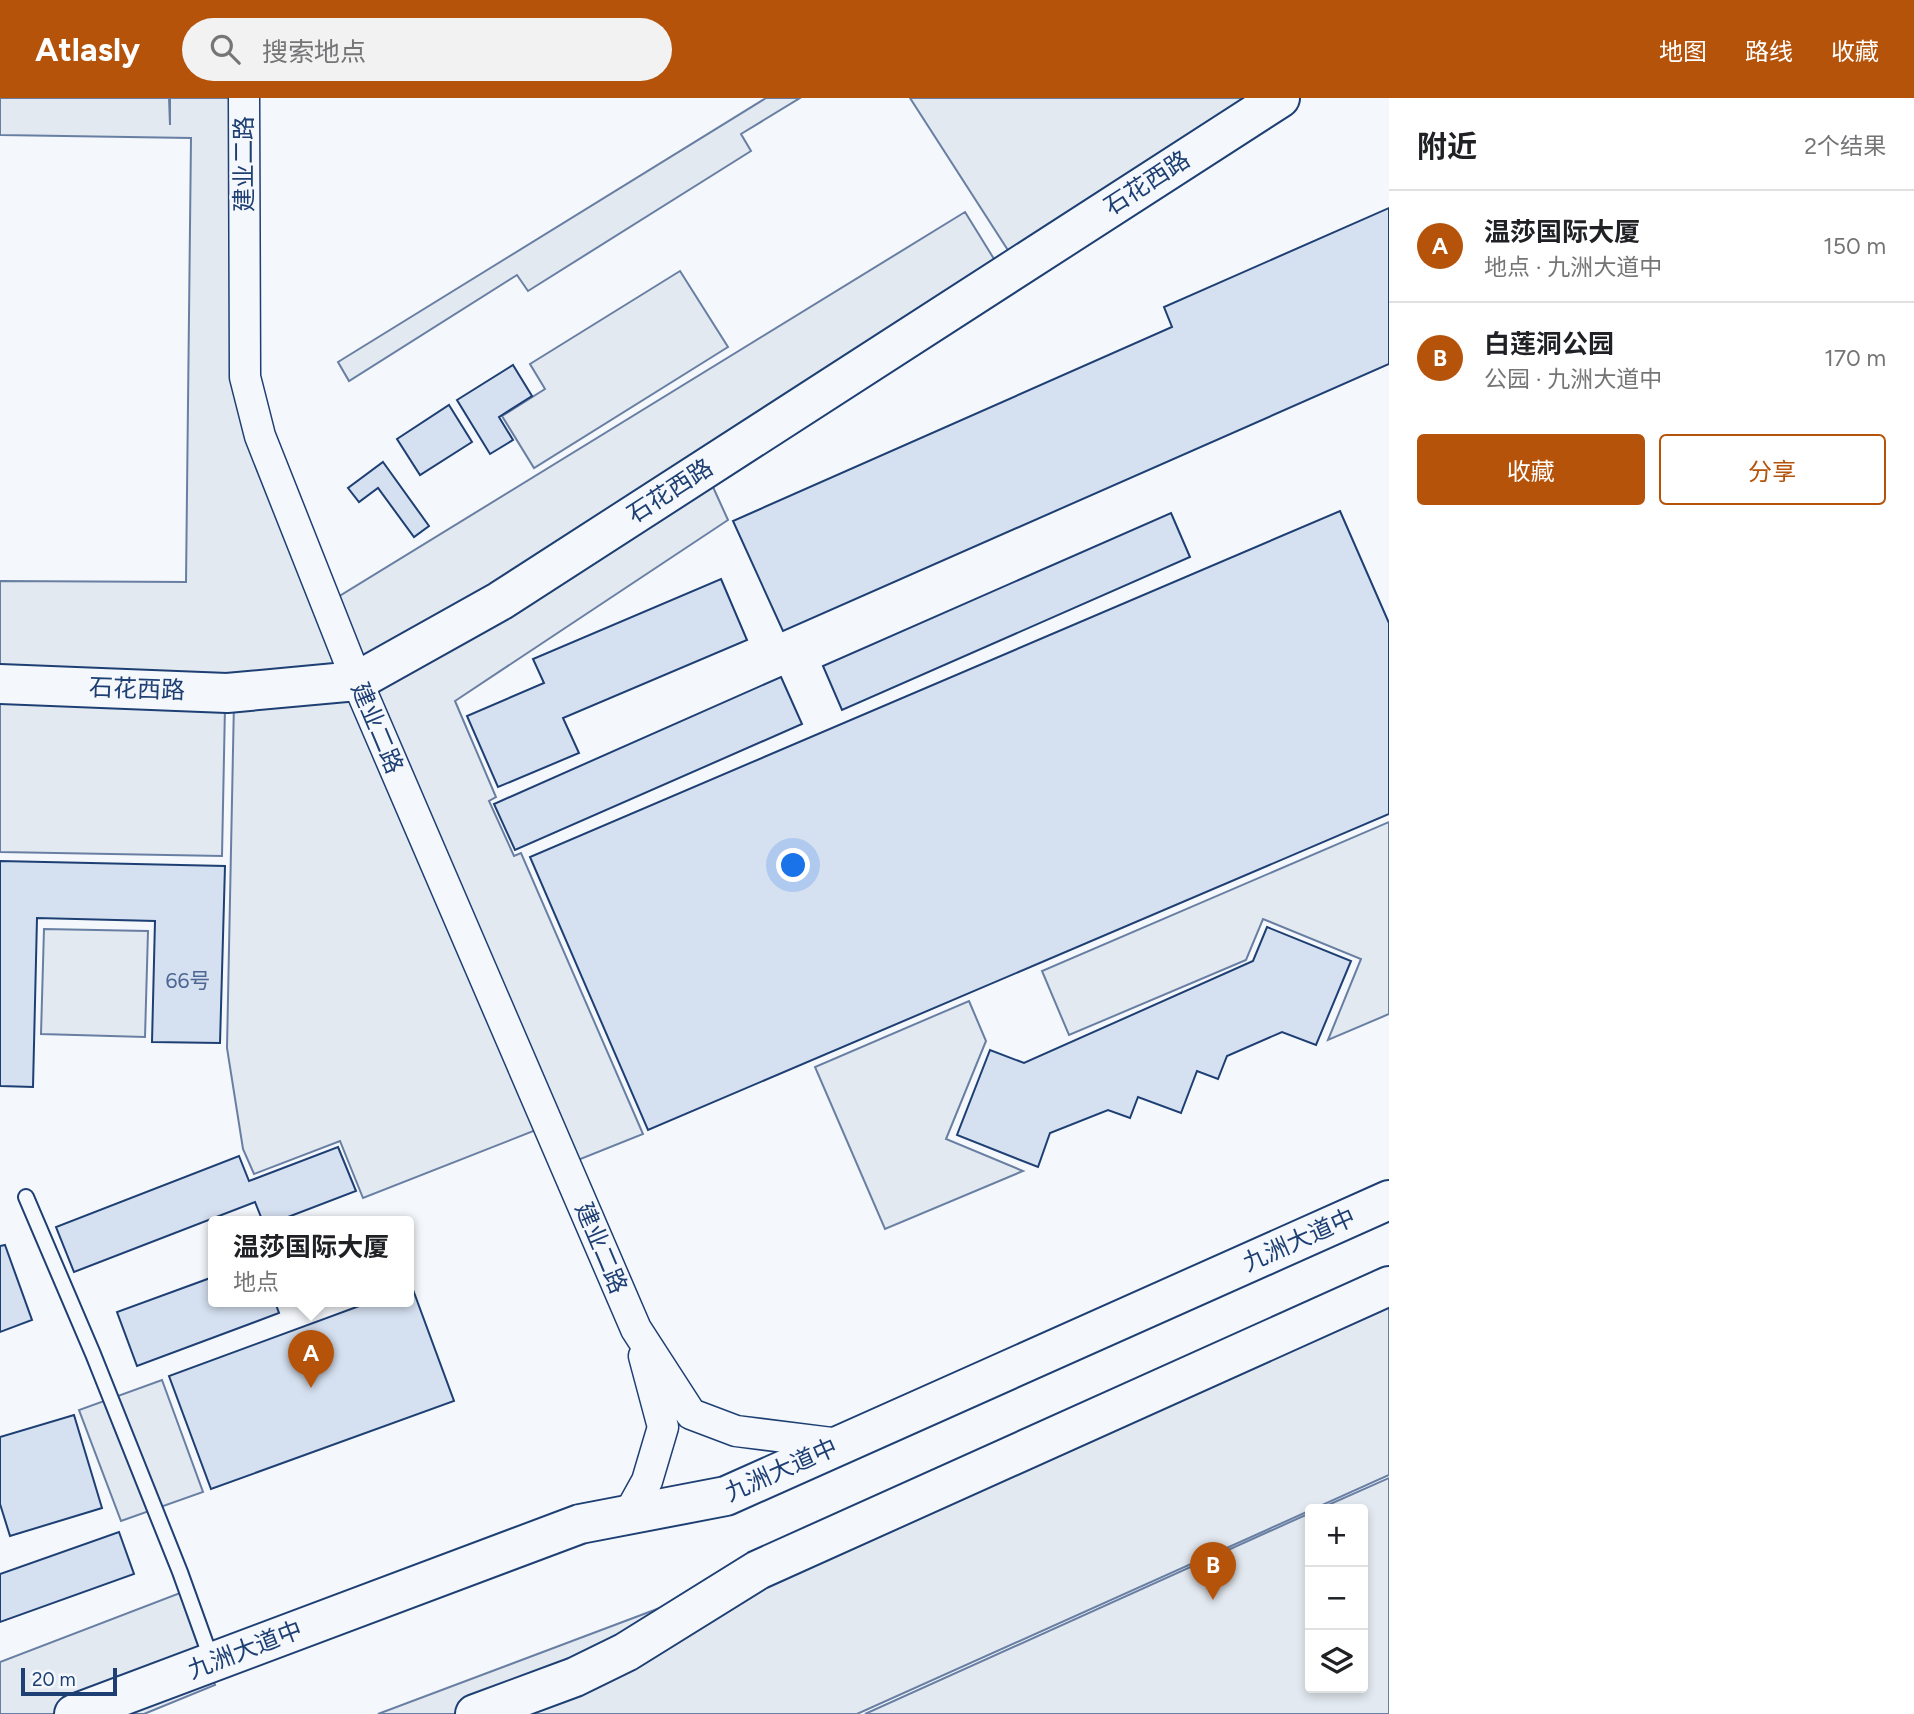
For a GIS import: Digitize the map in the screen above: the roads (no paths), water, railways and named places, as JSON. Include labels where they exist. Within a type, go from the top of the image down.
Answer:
[{"type":"main road","name":"石花西路","points":[[0,684],[227,693],[357,681],[499,601],[1280,98]]},
{"type":"main road","name":"九洲大道中","points":[[74,1714],[579,1524],[627,1517],[726,1496],[1389,1199]]},
{"type":"main road","points":[[475,1714],[575,1677],[626,1652],[758,1570],[1389,1286]]},
{"type":"street","name":"建业二路","points":[[244,98],[245,377],[260,436],[357,681],[636,1329],[663,1427],[647,1481],[627,1517]]},
{"type":"street","name":"建业二路","points":[[636,1329],[691,1415],[736,1431],[840,1444]]},
{"type":"lane","points":[[26,1197],[162,1526],[212,1662]]},
{"type":"place","name":"温莎国际大厦","points":[[311,1388]]},
{"type":"place","name":"白莲洞公园","points":[[1213,1600]]}]
